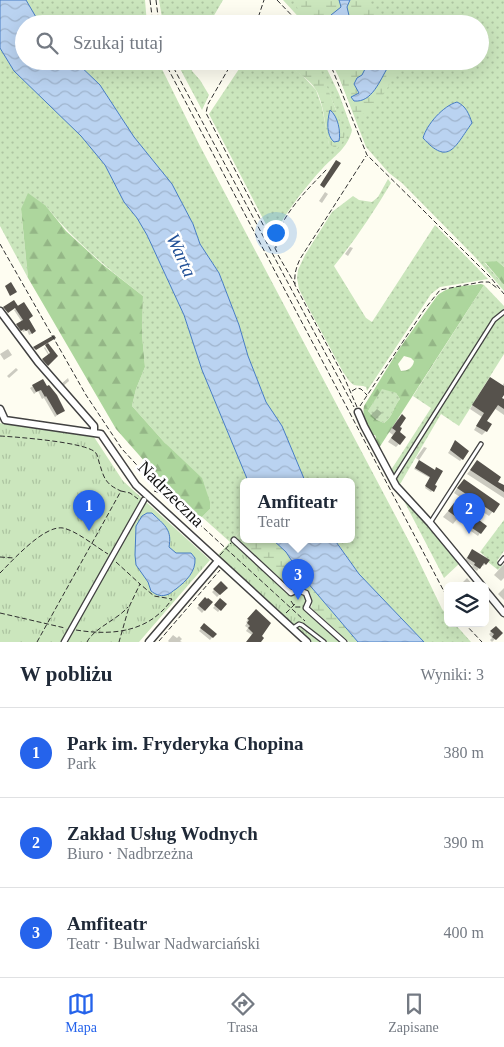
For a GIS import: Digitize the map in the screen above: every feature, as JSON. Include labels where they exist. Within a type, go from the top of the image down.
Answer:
[{"type":"street","name":"Nadrzeczna","points":[[0,311],[38,362],[94,426],[94,432],[100,434],[144,499],[220,557],[307,642]]},
{"type":"street","points":[[0,409],[3,419],[94,432]]},
{"type":"street","points":[[358,409],[360,419],[400,492],[430,523],[479,582]]},
{"type":"street","points":[[64,642],[144,499]]},
{"type":"street","points":[[232,542],[291,593],[297,590],[306,593],[309,601],[306,608],[344,642]]},
{"type":"street","points":[[149,642],[220,557]]},
{"type":"street","points":[[489,595],[504,613]]},
{"type":"lane","points":[[393,480],[494,320],[504,312]]},
{"type":"lane","points":[[430,523],[481,444]]},
{"type":"lane","points":[[500,563],[504,558]]},
{"type":"lane","points":[[292,629],[299,624],[302,625],[324,642]]},
{"type":"path","points":[[150,0],[152,15]]},
{"type":"path","points":[[156,0],[158,15]]},
{"type":"path","points":[[259,15],[264,0]]},
{"type":"path","points":[[277,0],[291,15]]},
{"type":"path","points":[[169,70],[444,591]]},
{"type":"path","points":[[175,70],[353,406],[358,409]]},
{"type":"path","points":[[229,70],[208,104],[206,113],[278,254],[352,392],[358,409]]},
{"type":"path","points":[[333,70],[367,155],[431,217],[504,294]]},
{"type":"path","points":[[295,284],[295,269],[300,259],[367,155]]},
{"type":"path","points":[[278,254],[276,242],[279,228],[304,194],[327,169]]},
{"type":"path","points":[[0,244],[105,425],[130,458],[169,497],[310,625]]},
{"type":"path","points":[[358,409],[424,310],[440,290],[481,282],[489,282],[500,289]]},
{"type":"path","points":[[352,392],[357,388],[361,389],[368,396]]},
{"type":"path","points":[[0,436],[76,446],[91,450],[97,454],[107,483],[112,487],[144,499],[151,491],[156,491],[169,497]]},
{"type":"path","points":[[37,642],[121,491]]},
{"type":"path","points":[[0,572],[44,534],[60,528],[70,530],[112,557],[154,596],[172,599],[144,623],[122,632],[95,633],[0,613]]},
{"type":"path","points":[[220,557],[232,542]]},
{"type":"path","points":[[0,557],[15,558]]},
{"type":"path","points":[[158,642],[220,569]]},
{"type":"path","points":[[119,642],[129,607],[140,584]]},
{"type":"path","points":[[291,601],[293,605]]},
{"type":"path","points":[[286,613],[296,603]]},
{"type":"path","points":[[293,605],[302,607]]},
{"type":"path","points":[[87,642],[92,635],[113,621],[129,607]]},
{"type":"path","points":[[468,627],[482,642]]},
{"type":"green space","points":[[26,0],[145,0],[146,15],[35,15]]},
{"type":"green space","points":[[159,0],[223,0],[214,15],[162,15]]},
{"type":"green space","points":[[283,0],[504,0],[504,267],[497,261],[485,263],[504,285],[504,291],[476,258],[402,183],[389,173],[366,147],[336,70],[489,70],[489,15],[297,15]]},
{"type":"green space","points":[[295,0],[339,0],[341,7],[331,15],[299,15]]},
{"type":"green space","points":[[350,0],[367,0],[379,15],[349,15],[347,7]]},
{"type":"green space","points":[[0,48],[14,71],[82,136],[105,165],[124,202],[137,218],[147,235],[184,315],[202,370],[247,478],[240,478],[240,531],[230,542],[202,517],[210,509],[165,443],[132,406],[136,389],[145,367],[142,334],[143,296],[91,254],[46,206],[21,209],[28,278],[0,226]]},
{"type":"green space","points":[[84,70],[162,70],[200,146],[413,549],[444,611],[444,627],[458,627],[471,642],[424,642],[359,574],[337,543],[355,543],[355,478],[304,478],[282,426],[266,402],[219,273],[200,244],[193,224],[172,184],[134,137],[100,85]]},
{"type":"green space","points":[[181,70],[192,70],[209,95],[202,110]]},
{"type":"green space","points":[[238,70],[295,70],[316,90],[322,107],[329,144],[336,110],[320,70],[327,70],[339,94],[352,130],[344,147],[316,176],[294,203],[276,232],[274,240],[209,114]]},
{"type":"green space","points":[[294,70],[320,70],[323,76],[345,134],[343,141],[337,149],[329,144],[319,95],[313,85]]},
{"type":"green space","points":[[336,70],[364,70],[362,75],[357,78],[362,101],[369,98],[387,70],[396,70],[380,100],[359,116],[354,114]]},
{"type":"green space","points":[[388,179],[391,183],[385,194],[334,266],[366,318],[372,322],[435,225],[488,279],[440,287],[431,294],[367,391],[366,387],[352,384],[343,372],[299,289],[297,278],[298,270],[305,255],[332,212],[353,196],[359,200],[372,202],[378,197]]},
{"type":"green space","points":[[28,193],[46,206],[66,231],[102,264],[143,296],[142,334],[145,367],[136,389],[132,406],[165,443],[202,478],[210,502],[210,509],[202,517],[197,515],[169,489],[116,429],[28,278],[21,209]]},
{"type":"green space","points":[[497,261],[504,267],[504,285],[485,262]]},
{"type":"green space","points":[[484,285],[504,306],[504,354],[459,426],[441,414],[399,486],[397,476],[391,470],[431,408],[413,396]]},
{"type":"green space","points":[[484,285],[379,448],[375,435],[373,435],[365,421],[364,406],[399,349],[441,292],[452,288]],"holes":[[[404,356],[414,361],[409,369],[401,371],[398,364]],[[382,389],[396,393],[400,399],[384,423],[377,420],[368,411]]]},
{"type":"green space","points":[[382,388],[396,393],[400,399],[384,423],[377,420],[368,411]]},
{"type":"green space","points":[[0,423],[94,437],[123,481],[210,560],[139,642],[0,642]]},
{"type":"green space","points":[[403,499],[427,523],[460,563],[444,578]]},
{"type":"green space","points":[[504,520],[504,551],[497,561],[502,566],[498,570],[480,552]]},
{"type":"green space","points":[[240,531],[240,542],[235,537]]},
{"type":"green space","points":[[234,538],[290,590],[298,587],[306,590],[311,598],[309,608],[348,642],[312,642],[217,556]]},
{"type":"green space","points":[[241,543],[276,543],[286,552],[301,575],[358,642],[349,642],[311,608],[312,598],[305,588],[296,587],[291,589]]},
{"type":"water","name":"Warta","points":[[0,0],[26,0],[35,15],[15,15],[15,70],[84,70],[100,85],[134,137],[172,184],[193,224],[200,244],[219,273],[266,402],[282,426],[304,478],[247,478],[202,370],[184,315],[147,235],[137,218],[124,202],[105,165],[81,136],[14,71],[0,48]]},
{"type":"water","points":[[339,0],[350,0],[347,7],[349,15],[331,15],[341,7]]},
{"type":"water","points":[[364,70],[386,70],[371,95],[360,101],[354,101],[351,97],[359,93],[354,84],[357,78],[362,75]]},
{"type":"water","points":[[457,102],[465,108],[472,123],[456,146],[445,152],[439,151],[423,138],[436,116],[446,107]]},
{"type":"water","points":[[330,110],[338,124],[339,141],[334,142],[328,132]]},
{"type":"water","points":[[152,513],[167,529],[170,537],[169,547],[176,553],[191,553],[195,558],[194,568],[187,579],[168,595],[164,596],[151,591],[148,582],[136,565],[136,526],[142,516]]},
{"type":"water","points":[[276,543],[337,543],[359,574],[424,642],[358,642],[301,575],[286,552]]},
{"type":"building","points":[[336,160],[341,163],[324,188],[320,185]]},
{"type":"building","points":[[11,282],[17,292],[10,296],[5,286]]},
{"type":"building","points":[[14,300],[18,306],[24,302],[33,316],[29,319],[36,331],[32,334],[29,329],[21,331],[16,324],[23,320],[15,308],[8,313],[3,307]]},
{"type":"building","points":[[54,335],[56,338],[36,350],[33,347]]},
{"type":"building","points":[[48,343],[58,356],[48,366],[42,359],[50,353],[45,345]]},
{"type":"building","points":[[490,377],[504,386],[502,398],[504,399],[504,409],[498,405],[487,421],[492,424],[487,432],[476,426],[484,413],[472,405]]},
{"type":"building","points":[[43,379],[47,386],[49,385],[57,395],[65,411],[57,415],[41,390],[36,392],[32,385]]},
{"type":"building","points":[[402,414],[406,418],[400,427],[402,428],[400,432],[406,437],[400,445],[391,438],[396,431],[392,428]]},
{"type":"building","points":[[455,440],[469,451],[463,460],[450,450]]},
{"type":"building","points":[[419,460],[435,470],[436,467],[443,471],[435,485],[437,486],[434,492],[425,486],[430,477],[415,468]]},
{"type":"building","points":[[477,460],[501,477],[498,482],[504,485],[504,492],[470,470]]},
{"type":"building","points":[[464,479],[500,504],[494,513],[457,488]]},
{"type":"building","points":[[454,503],[465,511],[459,519],[448,511]]},
{"type":"building","points":[[475,517],[487,526],[481,534],[469,526]]},
{"type":"building","points":[[472,549],[490,560],[486,565],[484,563],[480,569],[467,558]]},
{"type":"building","points":[[221,581],[228,588],[220,595],[213,589]]},
{"type":"building","points":[[205,597],[213,602],[205,611],[198,605]]},
{"type":"building","points":[[220,598],[227,604],[221,611],[214,605]]},
{"type":"building","points":[[256,609],[271,623],[262,636],[264,638],[261,642],[246,642],[253,633],[248,628],[250,626],[247,623],[249,620],[247,619]]},
{"type":"building","points":[[204,623],[217,634],[213,638],[200,628]]},
{"type":"building","points":[[496,626],[503,633],[496,640],[492,637],[494,634],[490,631]]},
{"type":"place","name":"Park im. Fryderyka Chopina","points":[[89,531]]},
{"type":"place","name":"Zakład Usług Wodnych","points":[[469,534]]},
{"type":"place","name":"Amfiteatr","points":[[298,600]]}]
